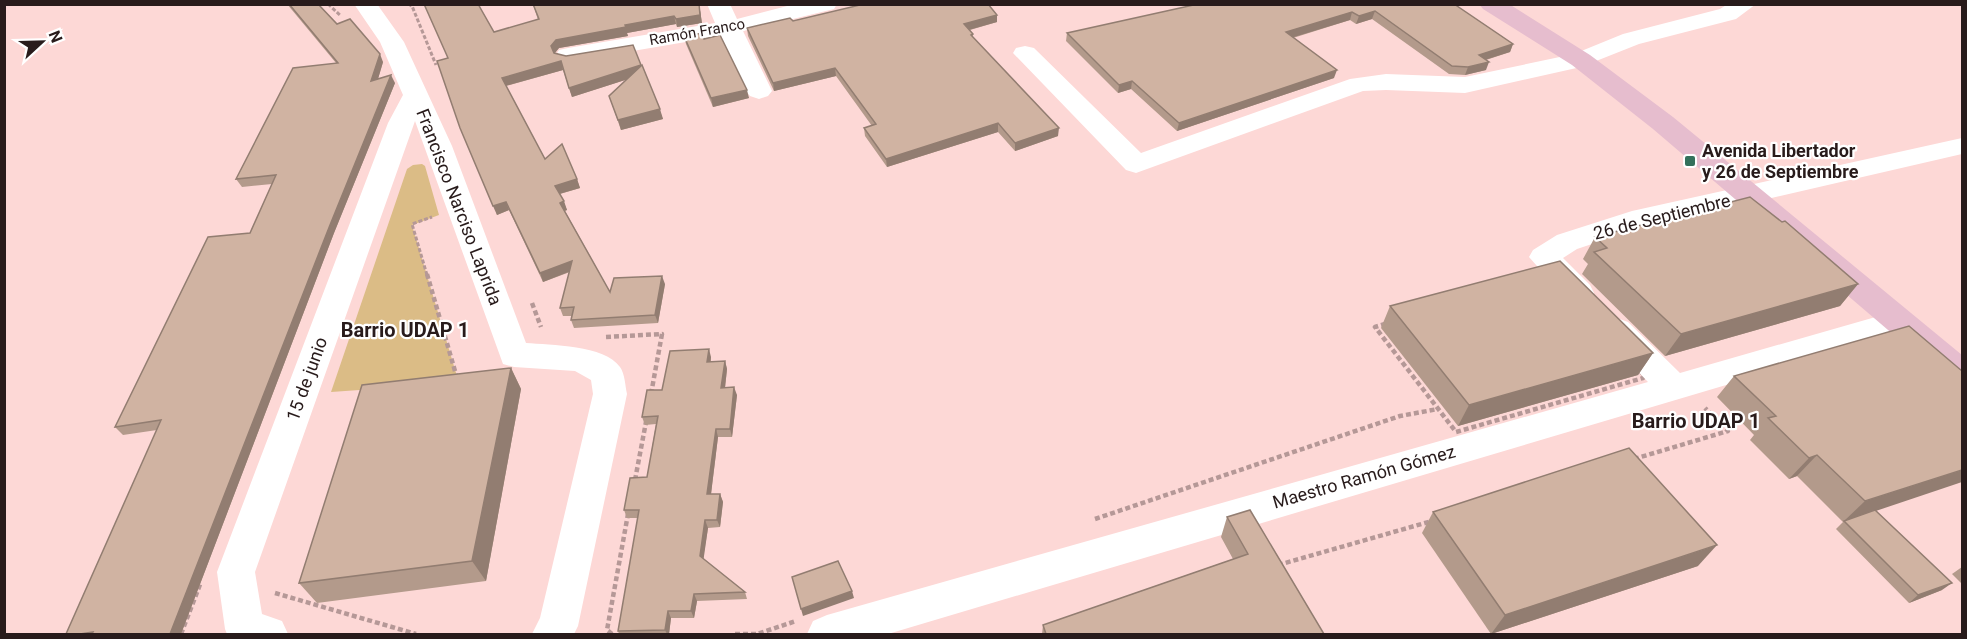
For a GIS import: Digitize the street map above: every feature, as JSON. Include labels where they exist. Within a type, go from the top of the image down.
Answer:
[{"type":"main road","points":[[1491,4],[1581,60],[1750,195],[1962,374]]},
{"type":"street","name":"Francisco Narciso Laprida","points":[[365,4],[392,42],[439,146],[514,355],[591,348]]},
{"type":"street","points":[[718,4],[759,91]]},
{"type":"street","name":"Ramón Franco","points":[[568,55],[728,28],[826,4]]},
{"type":"street","points":[[1025,53],[1136,164],[1359,84],[1386,82],[1465,85],[1581,60],[1631,39],[1728,14],[1745,4]]},
{"type":"street","name":"15 de junio","points":[[268,634],[245,628],[256,596],[236,572],[401,123],[416,94]]},
{"type":"street","name":"26 de Septiembre","points":[[1673,387],[1544,257],[1568,242],[1632,221],[1962,146]]},
{"type":"street","name":"Maestro Ramón Gómez","points":[[827,634],[1900,322]]},
{"type":"street","points":[[552,634],[558,626],[610,394],[607,373],[591,348]]},
{"type":"path","points":[[408,4],[412,6],[438,70]]},
{"type":"path","points":[[439,215],[412,224],[459,383]]},
{"type":"path","points":[[1438,409],[1375,327],[1544,274],[1644,375],[1643,378],[1456,432]]},
{"type":"path","points":[[530,299],[543,330]]},
{"type":"path","points":[[591,348],[662,334],[650,399]]},
{"type":"path","points":[[1625,462],[1728,431],[1702,406]]},
{"type":"path","points":[[634,486],[646,418]]},
{"type":"path","points":[[612,634],[607,630],[629,507]]},
{"type":"path","points":[[1272,564],[1281,566],[1442,518]]},
{"type":"path","points":[[256,596],[416,634]]},
{"type":"path","points":[[735,634],[757,634]]},
{"type":"shaded area","points":[[413,165],[425,166],[439,215],[412,225],[459,383],[331,392],[407,169]]},
{"type":"building","points":[[289,4],[318,4],[337,24],[350,19],[380,54],[371,81],[391,75],[170,634],[92,634],[93,632],[66,634],[161,420],[115,427],[208,237],[250,233],[276,175],[236,179],[293,68],[338,63]]},
{"type":"building","points":[[424,4],[478,4],[494,32],[539,19],[533,4],[699,4],[700,15],[676,19],[674,16],[625,25],[626,27],[556,40],[551,46],[554,53],[566,56],[633,45],[641,65],[569,88],[561,61],[502,78],[545,159],[562,144],[577,179],[555,186],[564,201],[560,203],[610,292],[614,278],[662,276],[655,315],[571,320],[574,307],[560,308],[572,261],[540,273],[506,202],[493,206],[460,128],[437,61],[448,58]]},
{"type":"building","points":[[864,4],[988,4],[997,15],[964,24],[973,34],[971,35],[1059,128],[1015,143],[998,123],[886,159],[864,128],[876,124],[835,68],[773,83],[747,28],[790,18],[793,21]]},
{"type":"building","points":[[1198,4],[1454,4],[1513,44],[1479,55],[1489,62],[1468,67],[1452,66],[1375,11],[1359,16],[1352,12],[1286,32],[1337,70],[1179,123],[1132,81],[1119,85],[1067,33]]},
{"type":"building","points":[[703,33],[704,39],[720,35],[747,90],[711,98],[684,36]]},
{"type":"building","points":[[642,65],[660,109],[618,120],[609,96]]},
{"type":"building","points":[[1750,197],[1782,222],[1785,221],[1858,284],[1681,334],[1594,252],[1607,248],[1595,237]]},
{"type":"building","points":[[1560,261],[1653,353],[1469,405],[1390,306]]},
{"type":"building","points":[[1909,326],[1962,371],[1962,470],[1865,501],[1817,455],[1809,458],[1768,418],[1776,416],[1734,376]]},
{"type":"building","points":[[709,349],[707,362],[725,361],[721,388],[734,387],[730,429],[716,429],[707,494],[720,494],[717,520],[705,520],[700,556],[745,592],[694,594],[691,611],[668,611],[665,630],[618,631],[639,510],[624,510],[630,478],[647,477],[658,416],[642,417],[647,390],[662,390],[670,351]]},
{"type":"building","points":[[511,368],[472,561],[299,583],[362,385]]},
{"type":"building","points":[[1629,448],[1717,545],[1505,615],[1433,512]]},
{"type":"building","points":[[1250,510],[1324,634],[1046,634],[1043,625],[1248,554],[1227,517]]},
{"type":"building","points":[[1875,510],[1952,583],[1918,595],[1844,521]]},
{"type":"building","points":[[838,561],[852,591],[801,609],[792,577]]},
{"type":"place","name":"Avenida Libertador y 26 de Septiembre","points":[[1690,161]]},
{"type":"district","name":"Barrio UDAP 1","points":[[405,330]]},
{"type":"district","name":"Barrio UDAP 1","points":[[1696,421]]}]
